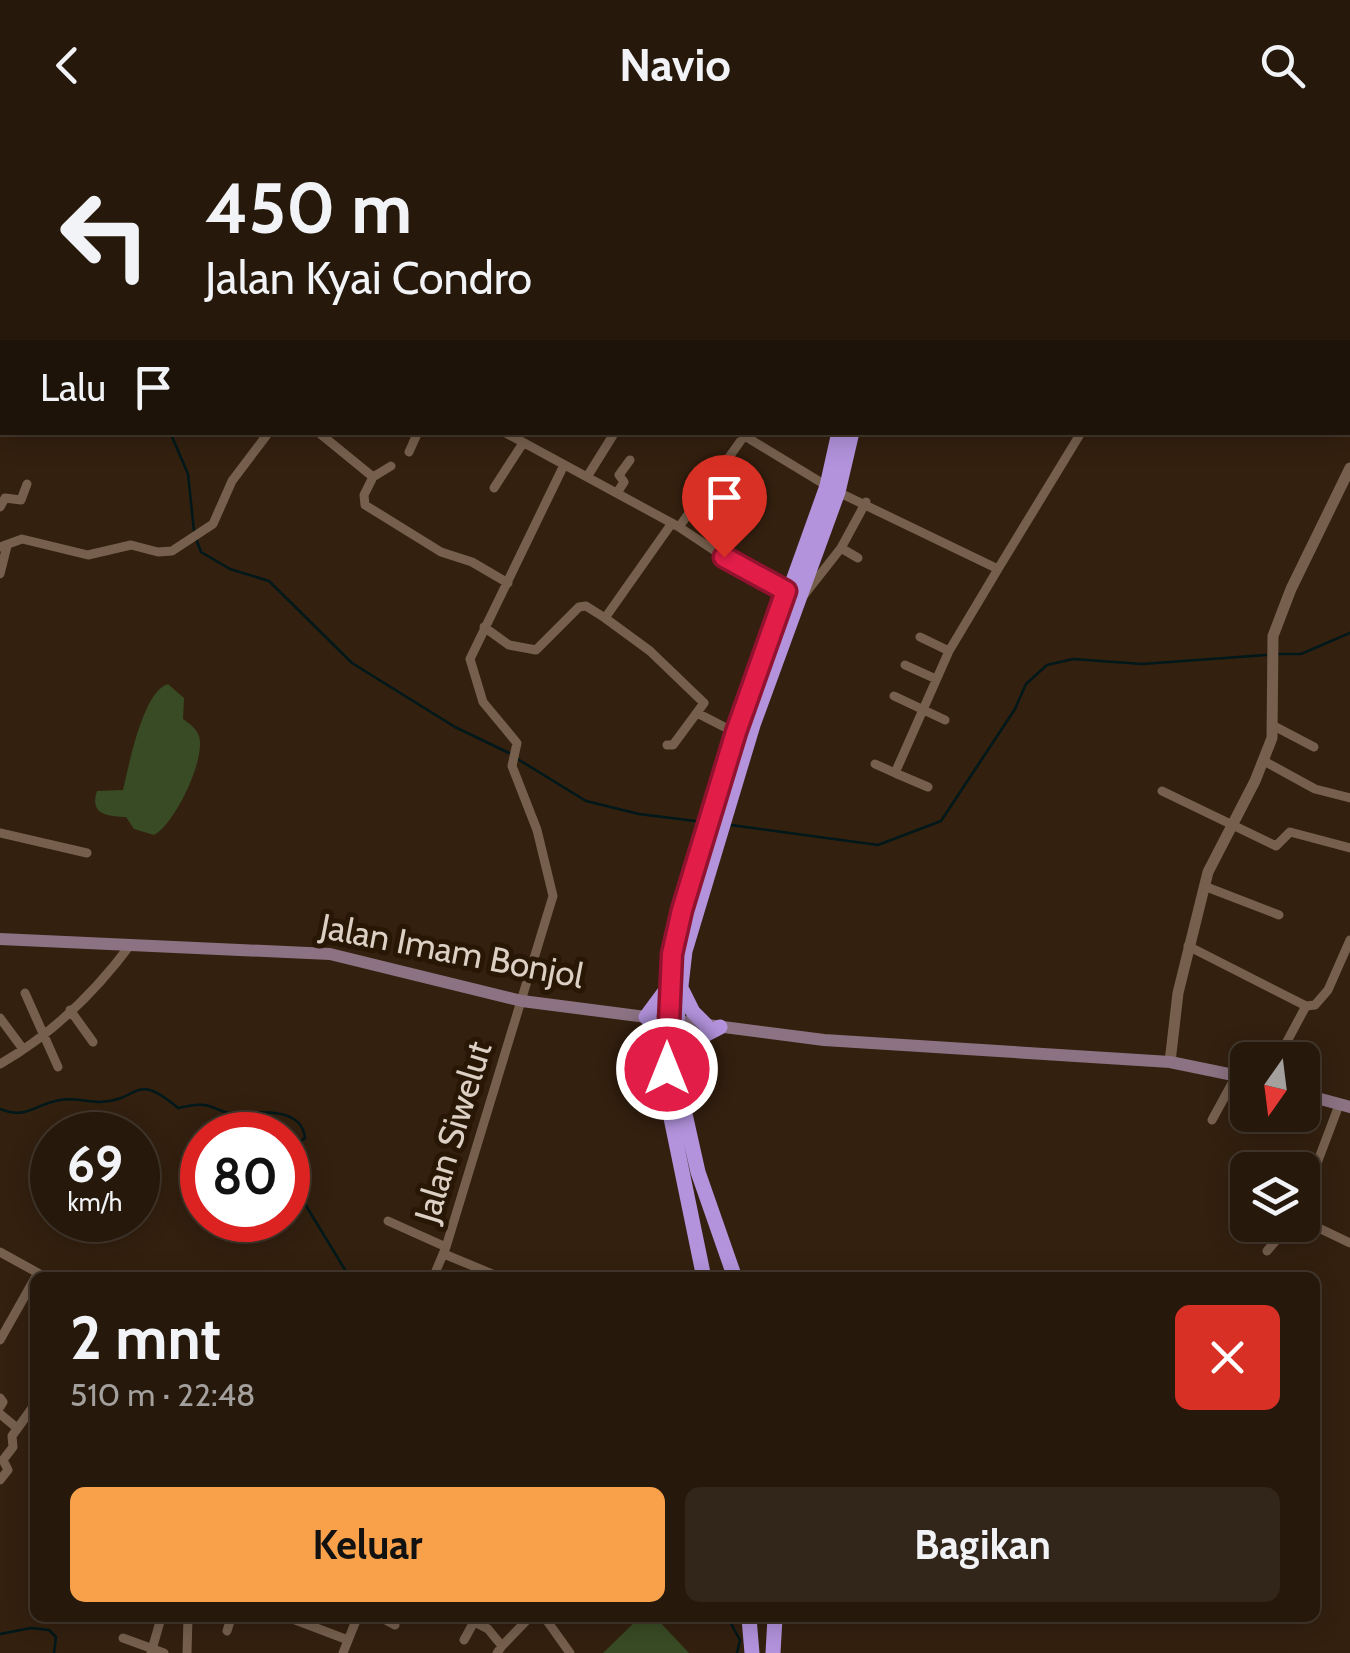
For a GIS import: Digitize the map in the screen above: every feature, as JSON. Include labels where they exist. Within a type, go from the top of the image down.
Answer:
[{"type":"highway","points":[[832,489],[839,435]]},
{"type":"highway","points":[[726,792],[736,732],[851,435]]},
{"type":"highway","points":[[703,1272],[671,1118],[676,984],[697,886],[792,593]]},
{"type":"highway","points":[[676,984],[646,1016],[673,1065],[690,1140],[732,1272]]},
{"type":"highway","points":[[673,1065],[691,1042],[713,1026],[693,1012],[676,984]]},
{"type":"highway","points":[[749,1622],[752,1653]]},
{"type":"highway","points":[[773,1653],[775,1622]]},
{"type":"main road","name":"Jalan Imam Bonjol","points":[[0,939],[330,954],[522,1001],[824,1040],[1170,1062],[1230,1074]]},
{"type":"main road","points":[[1320,1099],[1345,1106]]},
{"type":"street","points":[[0,574],[4,546],[22,540],[88,555],[131,545],[165,552],[213,524],[238,472],[267,435]]},
{"type":"street","points":[[322,435],[373,477]]},
{"type":"street","points":[[408,452],[416,435]]},
{"type":"street","points":[[509,435],[675,525],[747,572],[792,593],[807,593],[841,548],[866,502]]},
{"type":"street","points":[[586,477],[613,435]]},
{"type":"street","points":[[606,618],[742,435]]},
{"type":"street","points":[[745,435],[832,489],[866,502],[998,569]]},
{"type":"street","points":[[895,773],[949,652],[1077,435]]},
{"type":"street","points":[[494,488],[523,443]]},
{"type":"street","points":[[617,493],[624,482],[619,475],[630,460]]},
{"type":"street","points":[[564,464],[484,627],[509,646],[536,650],[579,607],[586,606],[606,618],[650,650],[703,701],[698,714],[673,745],[667,745]]},
{"type":"street","points":[[390,466],[373,477],[364,494],[365,505],[441,552],[472,562],[508,583]]},
{"type":"street","points":[[1170,1062],[1188,946],[1204,886],[1264,760],[1274,726],[1270,662],[1274,636],[1291,588],[1350,468]]},
{"type":"street","points":[[0,507],[4,498],[21,500],[27,484]]},
{"type":"street","points":[[841,548],[858,558]]},
{"type":"street","name":"Jalan Siwelut","points":[[436,1272],[553,896],[513,755],[516,740],[482,702],[471,668],[473,649],[484,627]]},
{"type":"street","points":[[920,636],[949,652]]},
{"type":"street","points":[[905,665],[936,679]]},
{"type":"street","points":[[894,696],[945,720]]},
{"type":"street","points":[[698,714],[736,732]]},
{"type":"street","points":[[1274,726],[1314,747]]},
{"type":"street","points":[[1264,760],[1306,784],[1350,798]]},
{"type":"street","points":[[875,764],[928,787]]},
{"type":"street","points":[[1162,791],[1277,846],[1290,832],[1350,848]]},
{"type":"street","points":[[0,832],[86,853]]},
{"type":"street","points":[[1204,886],[1279,915]]},
{"type":"street","points":[[1188,946],[1306,1006],[1315,1005],[1328,990],[1350,940]]},
{"type":"street","points":[[14,1073],[3,1062],[44,1034],[104,979],[131,944]]},
{"type":"street","points":[[25,992],[58,1067]]},
{"type":"street","points":[[1287,1042],[1306,1006]]},
{"type":"street","points":[[70,1010],[93,1042]]},
{"type":"street","points":[[0,1018],[23,1050]]},
{"type":"street","points":[[1212,1120],[1230,1094]]},
{"type":"street","points":[[1320,1162],[1345,1106]]},
{"type":"street","points":[[388,1221],[489,1272]]},
{"type":"street","points":[[1320,1229],[1350,1243]]},
{"type":"street","points":[[1267,1251],[1275,1242]]},
{"type":"street","points":[[0,1252],[32,1272]]},
{"type":"street","points":[[0,1340],[30,1291]]},
{"type":"street","points":[[0,1398],[0,1411],[18,1428]]},
{"type":"street","points":[[0,1480],[8,1470],[4,1459],[13,1447],[12,1436],[30,1411]]},
{"type":"street","points":[[152,1652],[160,1622]]},
{"type":"street","points":[[187,1653],[188,1622]]},
{"type":"street","points":[[228,1630],[230,1622]]},
{"type":"street","points":[[301,1622],[348,1640]]},
{"type":"street","points":[[344,1653],[355,1622]]},
{"type":"street","points":[[390,1622],[396,1625]]},
{"type":"street","points":[[464,1640],[471,1622]]},
{"type":"street","points":[[477,1622],[492,1632],[500,1649],[525,1622]]},
{"type":"street","points":[[548,1622],[570,1653]]},
{"type":"street","points":[[123,1638],[152,1652],[164,1653]]},
{"type":"green space","points":[[168,684],[184,698],[183,719],[196,731],[200,746],[193,775],[179,805],[154,835],[134,829],[126,817],[102,813],[95,799],[97,791],[123,790],[144,714],[159,690]]},
{"type":"green space","points":[[635,1622],[660,1622],[689,1653],[603,1653]]},
{"type":"waterway","points":[[171,435],[188,474],[194,531]]},
{"type":"waterway","points":[[196,539],[201,552],[230,569],[269,581],[352,663],[455,727],[509,753]]},
{"type":"waterway","points":[[1279,654],[1301,654],[1350,633]]},
{"type":"waterway","points":[[731,825],[878,845],[941,821],[1015,709],[1026,684],[1047,665],[1073,659],[1142,664],[1266,655]]},
{"type":"waterway","points":[[516,758],[586,801],[639,814],[703,822]]},
{"type":"waterway","points":[[0,1109],[24,1112],[65,1099],[100,1102],[144,1089],[178,1108],[201,1105],[225,1112]]},
{"type":"waterway","points":[[310,1212],[346,1272]]},
{"type":"waterway","points":[[730,1622],[740,1640],[737,1653]]},
{"type":"waterway","points":[[0,1634],[31,1628],[49,1630],[56,1637],[54,1653]]},
{"type":"route","points":[[667,1069],[672,954],[682,910],[736,732],[786,591],[724,557]]}]
